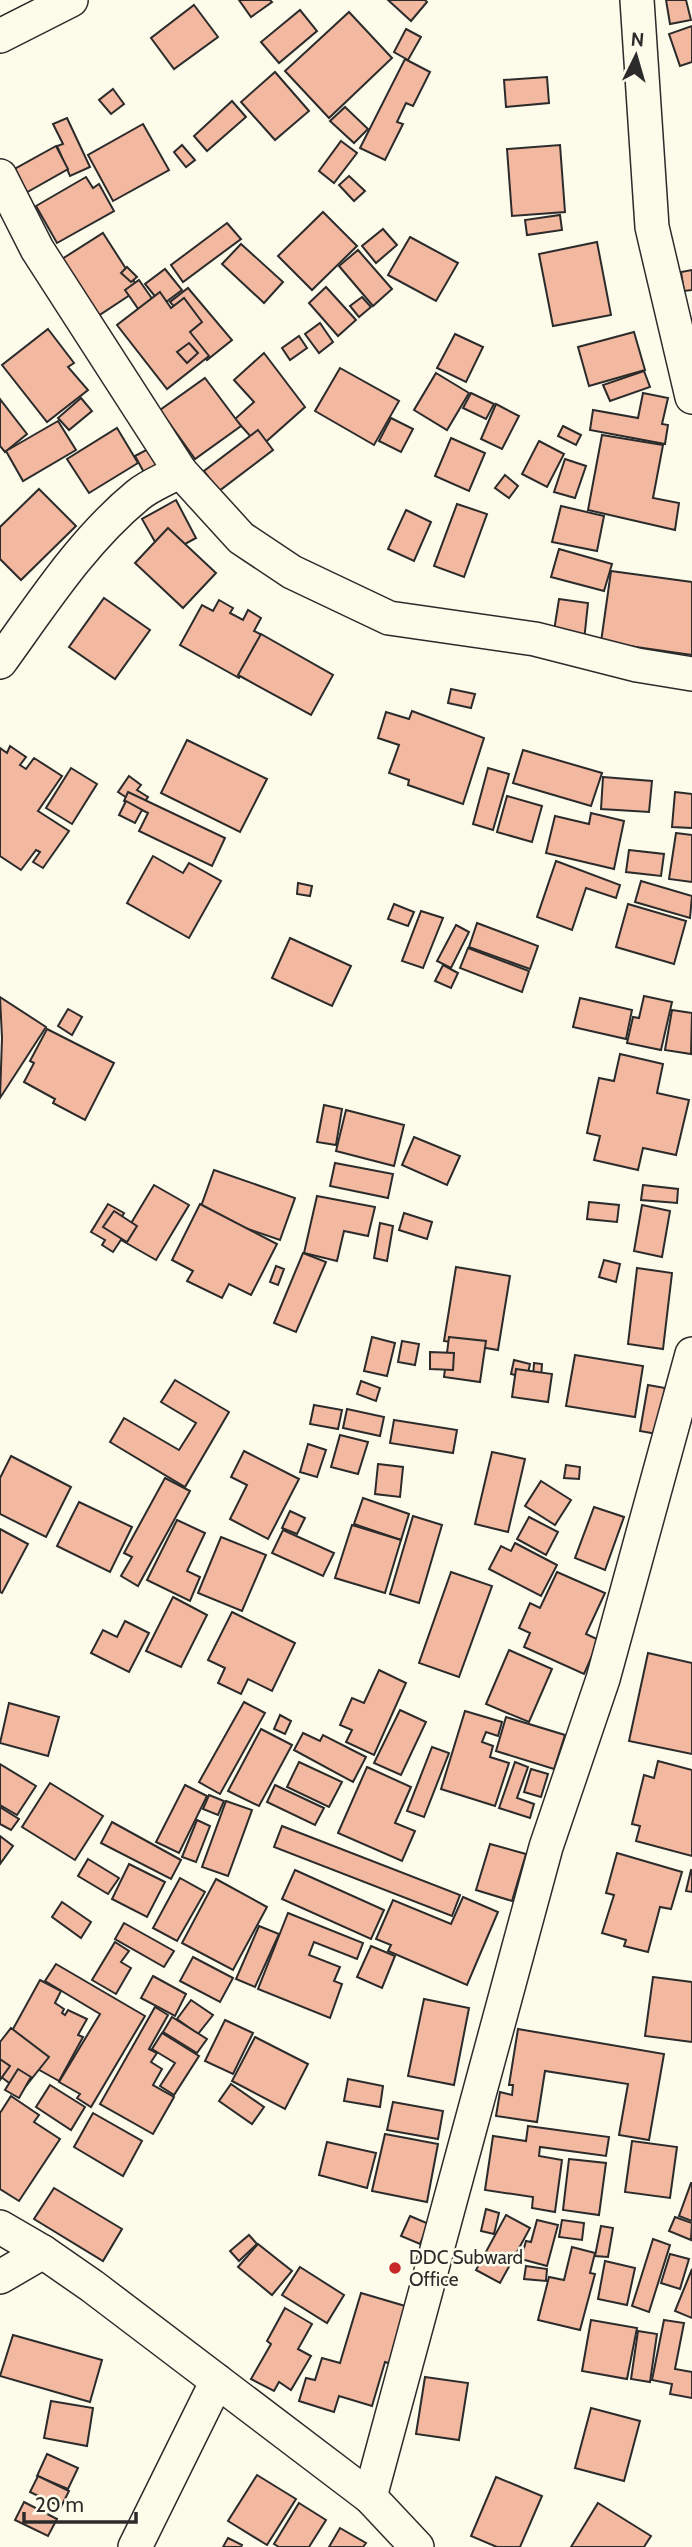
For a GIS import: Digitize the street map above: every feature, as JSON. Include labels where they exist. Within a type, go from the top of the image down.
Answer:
[{"type":"street","points":[[0,36],[71,0]]},
{"type":"street","points":[[637,0],[652,227],[692,397]]},
{"type":"street","points":[[0,176],[37,249],[180,471],[241,538],[292,572],[389,618],[535,639],[637,665],[692,674]]},
{"type":"street","points":[[0,662],[53,587],[102,530],[139,494],[180,471]]},
{"type":"street","points":[[370,2497],[546,1847],[603,1679],[692,1354]]},
{"type":"street","points":[[0,2227],[43,2252],[370,2497],[416,2547]]},
{"type":"street","points":[[0,2277],[43,2252]]},
{"type":"street","points":[[135,2547],[217,2381]]},
{"type":"building","points":[[239,0],[270,0],[272,2],[251,17]]},
{"type":"building","points":[[388,0],[425,0],[427,2],[411,21]]},
{"type":"building","points":[[666,0],[686,0],[691,20],[670,24]]},
{"type":"building","points":[[194,5],[218,37],[174,69],[151,38]]},
{"type":"building","points":[[300,10],[317,31],[279,63],[261,42]]},
{"type":"building","points":[[349,12],[392,58],[329,118],[285,71]]},
{"type":"building","points":[[692,26],[692,62],[680,66],[669,34]]},
{"type":"building","points":[[406,29],[421,37],[408,60],[394,52]]},
{"type":"building","points":[[405,59],[430,72],[413,106],[406,103],[397,122],[403,124],[385,160],[360,148]]},
{"type":"building","points":[[275,72],[309,111],[275,140],[241,102]]},
{"type":"building","points":[[547,77],[549,103],[506,107],[504,80]]},
{"type":"building","points":[[113,89],[124,104],[111,114],[99,100]]},
{"type":"building","points":[[232,101],[246,117],[207,151],[194,136]]},
{"type":"building","points":[[345,107],[368,129],[354,143],[330,121]]},
{"type":"building","points":[[67,118],[90,167],[70,176],[57,146],[63,144],[53,124]]},
{"type":"building","points":[[143,124],[169,170],[113,201],[88,155]]},
{"type":"building","points":[[341,141],[357,153],[334,183],[319,171]]},
{"type":"building","points":[[182,145],[195,160],[186,167],[174,152]]},
{"type":"building","points":[[560,145],[565,212],[512,216],[507,149]]},
{"type":"building","points":[[56,146],[68,169],[24,194],[11,171]]},
{"type":"building","points":[[349,176],[365,191],[354,201],[339,185]]},
{"type":"building","points":[[86,177],[93,188],[99,184],[114,211],[57,243],[36,206]]},
{"type":"building","points":[[323,212],[357,246],[312,290],[278,256]]},
{"type":"building","points":[[560,215],[562,230],[527,235],[525,220]]},
{"type":"building","points":[[227,223],[241,239],[183,282],[171,265]]},
{"type":"building","points":[[383,229],[397,245],[376,263],[362,246]]},
{"type":"building","points":[[103,233],[139,289],[98,316],[62,259]]},
{"type":"building","points":[[410,237],[458,263],[436,301],[388,275]]},
{"type":"building","points":[[597,242],[611,315],[553,326],[539,254]]},
{"type":"building","points":[[241,244],[283,282],[264,303],[222,264]]},
{"type":"building","points":[[358,250],[392,289],[373,306],[339,266]]},
{"type":"building","points":[[127,267],[137,277],[131,282],[121,273]]},
{"type":"building","points":[[165,269],[182,290],[162,305],[145,284]]},
{"type":"building","points":[[692,270],[692,290],[684,291],[681,272]]},
{"type":"building","points":[[139,280],[153,300],[139,310],[125,290]]},
{"type":"building","points":[[326,287],[356,320],[338,336],[309,303]]},
{"type":"building","points":[[188,288],[232,340],[207,360],[181,329],[189,323],[170,302]]},
{"type":"building","points":[[160,292],[171,308],[184,298],[202,322],[190,332],[209,356],[167,389],[117,325]]},
{"type":"building","points":[[362,297],[371,307],[359,317],[350,306]]},
{"type":"building","points":[[320,323],[333,342],[319,353],[305,334]]},
{"type":"building","points":[[48,329],[74,363],[68,367],[88,390],[47,422],[2,365]]},
{"type":"building","points":[[634,332],[645,370],[589,386],[578,347]]},
{"type":"building","points":[[455,334],[483,347],[466,382],[437,368]]},
{"type":"building","points":[[299,336],[307,348],[290,360],[282,348]]},
{"type":"building","points":[[189,343],[198,353],[187,363],[177,352]]},
{"type":"building","points":[[264,353],[305,407],[260,447],[235,419],[254,402],[234,380]]},
{"type":"building","points":[[340,368],[399,401],[374,445],[315,411]]},
{"type":"building","points":[[644,371],[650,387],[610,401],[603,385]]},
{"type":"building","points":[[436,373],[469,393],[447,430],[414,410]]},
{"type":"building","points":[[205,378],[241,426],[195,459],[160,410]]},
{"type":"building","points":[[471,393],[494,404],[486,419],[463,408]]},
{"type":"building","points":[[643,393],[668,398],[662,424],[668,425],[665,444],[590,430],[593,410],[638,418]]},
{"type":"building","points":[[81,398],[92,411],[69,430],[58,418]]},
{"type":"building","points":[[0,399],[27,434],[5,452],[0,446]]},
{"type":"building","points":[[496,404],[519,416],[502,449],[481,439]]},
{"type":"building","points":[[391,418],[413,429],[401,452],[379,441]]},
{"type":"building","points":[[58,421],[76,450],[23,481],[6,451]]},
{"type":"building","points":[[563,426],[581,435],[576,445],[558,436]]},
{"type":"building","points":[[117,428],[138,463],[89,493],[67,459]]},
{"type":"building","points":[[258,430],[273,450],[219,491],[204,471]]},
{"type":"building","points":[[602,435],[663,445],[653,498],[679,503],[675,530],[588,510]]},
{"type":"building","points":[[451,438],[485,453],[469,491],[435,476]]},
{"type":"building","points":[[539,441],[564,454],[547,487],[522,474]]},
{"type":"building","points":[[148,449],[161,471],[147,478],[135,456]]},
{"type":"building","points":[[565,459],[586,466],[575,498],[554,492]]},
{"type":"building","points":[[505,475],[518,486],[509,498],[495,488]]},
{"type":"building","points":[[39,489],[76,526],[21,580],[0,559],[0,527]]},
{"type":"building","points":[[176,500],[196,538],[163,556],[142,519]]},
{"type":"building","points":[[457,504],[487,514],[464,577],[434,566]]},
{"type":"building","points":[[561,506],[604,516],[597,551],[552,542]]},
{"type":"building","points":[[406,510],[431,522],[414,561],[388,549]]},
{"type":"building","points":[[168,528],[216,573],[183,608],[135,563]]},
{"type":"building","points":[[559,549],[612,564],[604,591],[551,577]]},
{"type":"building","points":[[611,571],[692,582],[692,655],[601,642]]},
{"type":"building","points":[[104,598],[150,630],[115,679],[69,647]]},
{"type":"building","points":[[559,599],[588,603],[584,641],[553,637]]},
{"type":"building","points":[[219,600],[233,608],[230,613],[243,620],[248,610],[261,618],[254,631],[262,635],[239,678],[180,645],[202,605],[213,611]]},
{"type":"building","points":[[261,634],[333,675],[311,715],[238,675]]},
{"type":"building","points":[[451,689],[475,694],[471,708],[448,703]]},
{"type":"building","points":[[412,711],[484,738],[463,804],[408,785],[409,780],[389,773],[399,745],[378,738],[386,712],[409,719]]},
{"type":"building","points":[[187,740],[267,779],[240,832],[161,793]]},
{"type":"building","points":[[10,746],[26,757],[20,765],[26,769],[34,758],[62,776],[38,811],[69,831],[43,868],[33,862],[40,852],[36,850],[21,870],[0,856],[0,748],[7,753]]},
{"type":"building","points":[[523,750],[602,773],[591,806],[513,783]]},
{"type":"building","points":[[71,768],[97,784],[72,824],[46,808]]},
{"type":"building","points":[[488,768],[509,774],[493,830],[473,824]]},
{"type":"building","points":[[129,776],[141,785],[137,790],[148,797],[141,807],[118,792]]},
{"type":"building","points":[[603,777],[652,781],[649,812],[601,809]]},
{"type":"building","points":[[128,792],[225,838],[212,866],[139,831],[148,813],[124,801]]},
{"type":"building","points":[[675,792],[692,794],[692,828],[672,827]]},
{"type":"building","points":[[507,796],[542,806],[532,842],[497,832]]},
{"type":"building","points":[[126,801],[142,810],[135,823],[119,815]]},
{"type":"building","points":[[591,813],[624,821],[614,869],[546,853],[555,816],[589,824]]},
{"type":"building","points":[[676,833],[692,835],[692,882],[669,879]]},
{"type":"building","points":[[629,850],[664,854],[661,876],[626,872]]},
{"type":"building","points":[[153,856],[183,873],[189,863],[221,881],[189,938],[127,903]]},
{"type":"building","points":[[556,861],[620,885],[616,898],[586,888],[572,930],[537,917]]},
{"type":"building","points":[[641,881],[692,896],[690,918],[635,902]]},
{"type":"building","points":[[298,883],[312,886],[310,896],[297,894]]},
{"type":"building","points":[[394,904],[414,912],[408,926],[388,919]]},
{"type":"building","points":[[628,904],[686,921],[674,964],[616,947]]},
{"type":"building","points":[[421,911],[443,918],[423,968],[402,961]]},
{"type":"building","points":[[477,923],[538,946],[530,969],[469,947]]},
{"type":"building","points":[[456,925],[469,932],[451,968],[437,961]]},
{"type":"building","points":[[290,938],[351,966],[332,1006],[272,978]]},
{"type":"building","points":[[468,948],[529,971],[522,992],[460,968]]},
{"type":"building","points":[[443,965],[458,973],[451,988],[435,981]]},
{"type":"building","points":[[644,996],[672,1002],[661,1050],[627,1043],[633,1017],[639,1018]]},
{"type":"building","points":[[0,997],[46,1027],[0,1098],[2,1038]]},
{"type":"building","points":[[580,998],[632,1010],[626,1039],[573,1027]]},
{"type":"building","points":[[68,1009],[82,1017],[72,1035],[58,1026]]},
{"type":"building","points":[[672,1010],[692,1013],[691,1054],[665,1050]]},
{"type":"building","points":[[47,1029],[114,1063],[85,1120],[53,1103],[55,1099],[24,1082],[34,1063],[30,1061]]},
{"type":"building","points":[[620,1054],[663,1064],[657,1093],[689,1100],[676,1155],[643,1148],[638,1170],[594,1160],[600,1136],[587,1133],[599,1078],[614,1081]]},
{"type":"building","points":[[324,1105],[342,1109],[336,1145],[317,1142]]},
{"type":"building","points":[[346,1110],[404,1125],[394,1166],[336,1151]]},
{"type":"building","points":[[414,1137],[460,1156],[447,1185],[402,1165]]},
{"type":"building","points":[[335,1163],[393,1174],[388,1198],[330,1186]]},
{"type":"building","points":[[214,1170],[295,1198],[280,1240],[199,1212]]},
{"type":"building","points":[[154,1185],[189,1205],[156,1260],[121,1240]]},
{"type":"building","points":[[643,1185],[678,1189],[677,1203],[641,1200]]},
{"type":"building","points":[[317,1196],[375,1207],[368,1236],[344,1231],[337,1261],[304,1253]]},
{"type":"building","points":[[589,1202],[619,1205],[617,1222],[587,1219]]},
{"type":"building","points":[[108,1204],[124,1213],[118,1223],[128,1229],[113,1252],[102,1245],[105,1240],[91,1232]]},
{"type":"building","points":[[200,1204],[277,1244],[251,1295],[229,1284],[222,1298],[187,1281],[193,1271],[172,1260]]},
{"type":"building","points":[[642,1205],[670,1211],[662,1257],[634,1251]]},
{"type":"building","points":[[114,1211],[137,1226],[127,1242],[103,1227]]},
{"type":"building","points":[[404,1213],[432,1222],[427,1239],[399,1230]]},
{"type":"building","points":[[380,1223],[393,1226],[387,1261],[374,1258]]},
{"type":"building","points":[[303,1253],[326,1262],[296,1332],[274,1323]]},
{"type":"building","points":[[604,1260],[620,1264],[616,1282],[599,1277]]},
{"type":"building","points":[[276,1266],[284,1269],[278,1285],[270,1282]]},
{"type":"building","points":[[456,1267],[510,1276],[498,1350],[444,1341]]},
{"type":"building","points":[[637,1268],[672,1273],[663,1349],[628,1344]]},
{"type":"building","points":[[372,1337],[395,1343],[387,1376],[364,1371]]},
{"type":"building","points":[[449,1337],[486,1341],[480,1382],[444,1377]]},
{"type":"building","points":[[402,1341],[419,1344],[415,1365],[398,1362]]},
{"type":"building","points":[[430,1352],[454,1353],[453,1370],[430,1369]]},
{"type":"building","points":[[575,1355],[643,1366],[635,1417],[566,1406]]},
{"type":"building","points":[[514,1360],[530,1364],[527,1378],[511,1374]]},
{"type":"building","points":[[534,1363],[542,1364],[541,1378],[533,1377]]},
{"type":"building","points":[[516,1369],[552,1374],[548,1402],[512,1397]]},
{"type":"building","points":[[175,1380],[229,1412],[185,1487],[110,1442],[124,1418],[179,1450],[196,1423],[161,1402]]},
{"type":"building","points":[[361,1381],[380,1388],[376,1401],[357,1394]]},
{"type":"building","points":[[648,1385],[665,1388],[657,1434],[640,1431]]},
{"type":"building","points":[[314,1405],[342,1410],[338,1429],[310,1424]]},
{"type":"building","points":[[347,1409],[384,1417],[380,1436],[343,1428]]},
{"type":"building","points":[[394,1420],[457,1430],[453,1453],[390,1443]]},
{"type":"building","points":[[340,1435],[368,1442],[358,1474],[331,1467]]},
{"type":"building","points":[[308,1444],[326,1450],[317,1477],[300,1472]]},
{"type":"building","points":[[244,1451],[299,1479],[268,1539],[230,1519],[247,1485],[231,1477]]},
{"type":"building","points":[[492,1452],[525,1459],[508,1532],[475,1524]]},
{"type":"building","points":[[11,1456],[71,1487],[46,1537],[0,1514],[0,1478]]},
{"type":"building","points":[[378,1464],[403,1467],[400,1497],[375,1494]]},
{"type":"building","points":[[566,1465],[580,1467],[579,1479],[564,1478]]},
{"type":"building","points":[[165,1478],[190,1491],[138,1586],[121,1576],[132,1557],[124,1553]]},
{"type":"building","points":[[541,1481],[571,1500],[555,1525],[525,1506]]},
{"type":"building","points":[[363,1498],[409,1514],[401,1540],[354,1524]]},
{"type":"building","points":[[79,1502],[132,1527],[110,1572],[57,1546]]},
{"type":"building","points":[[594,1507],[624,1517],[605,1570],[575,1558]]},
{"type":"building","points":[[290,1511],[305,1518],[297,1534],[282,1528]]},
{"type":"building","points":[[413,1516],[442,1525],[419,1603],[390,1594]]},
{"type":"building","points":[[529,1517],[558,1532],[546,1555],[517,1539]]},
{"type":"building","points":[[177,1520],[205,1533],[187,1571],[200,1577],[190,1601],[147,1580]]},
{"type":"building","points":[[352,1525],[401,1540],[385,1593],[335,1578]]},
{"type":"building","points":[[0,1529],[28,1544],[2,1593],[0,1592]]},
{"type":"building","points":[[283,1530],[334,1553],[323,1576],[272,1553]]},
{"type":"building","points":[[221,1537],[266,1555],[242,1611],[198,1593]]},
{"type":"building","points":[[515,1543],[557,1565],[541,1596],[489,1569],[501,1546],[511,1551]]},
{"type":"building","points":[[451,1572],[492,1586],[459,1677],[419,1663]]},
{"type":"building","points":[[557,1572],[605,1593],[586,1634],[599,1640],[584,1674],[524,1647],[530,1633],[519,1628],[530,1603],[540,1608]]},
{"type":"building","points":[[173,1597],[207,1615],[181,1667],[146,1651]]},
{"type":"building","points":[[232,1612],[295,1643],[272,1691],[248,1679],[241,1694],[218,1683],[225,1668],[208,1660]]},
{"type":"building","points":[[125,1621],[149,1633],[129,1672],[91,1653],[103,1630],[117,1637]]},
{"type":"building","points":[[509,1650],[552,1669],[529,1722],[486,1704]]},
{"type":"building","points":[[648,1653],[692,1663],[692,1754],[629,1741]]},
{"type":"building","points":[[379,1670],[406,1683],[374,1755],[346,1742],[352,1730],[340,1725],[352,1698],[364,1703]]},
{"type":"building","points":[[244,1702],[265,1713],[220,1794],[199,1782]]},
{"type":"building","points":[[9,1703],[59,1717],[48,1756],[0,1743]]},
{"type":"building","points":[[400,1710],[426,1722],[401,1775],[374,1763]]},
{"type":"building","points":[[465,1711],[502,1722],[498,1736],[486,1732],[482,1742],[493,1746],[490,1757],[509,1763],[495,1806],[441,1789]]},
{"type":"building","points":[[280,1715],[291,1721],[285,1734],[274,1729]]},
{"type":"building","points":[[506,1717],[565,1735],[554,1769],[496,1751]]},
{"type":"building","points":[[261,1729],[292,1745],[259,1806],[228,1791]]},
{"type":"building","points":[[303,1733],[320,1741],[323,1735],[366,1757],[353,1782],[294,1750]]},
{"type":"building","points":[[432,1747],[449,1753],[424,1817],[407,1811]]},
{"type":"building","points":[[658,1761],[692,1770],[692,1856],[636,1841],[640,1826],[632,1824],[644,1775],[654,1778]]},
{"type":"building","points":[[299,1762],[342,1782],[329,1807],[287,1787]]},
{"type":"building","points":[[515,1762],[528,1767],[517,1798],[534,1804],[530,1818],[499,1808]]},
{"type":"building","points":[[0,1764],[36,1786],[17,1815],[0,1805]]},
{"type":"building","points":[[367,1767],[411,1787],[395,1823],[415,1831],[402,1861],[338,1833]]},
{"type":"building","points":[[531,1769],[548,1774],[541,1797],[524,1792]]},
{"type":"building","points":[[50,1783],[103,1816],[75,1860],[22,1827]]},
{"type":"building","points":[[185,1785],[207,1796],[179,1853],[156,1842]]},
{"type":"building","points":[[275,1785],[324,1808],[315,1825],[267,1802]]},
{"type":"building","points":[[209,1795],[224,1801],[218,1815],[203,1809]]},
{"type":"building","points":[[226,1801],[252,1810],[228,1876],[202,1867]]},
{"type":"building","points":[[0,1807],[19,1819],[11,1830],[0,1824]]},
{"type":"building","points":[[197,1820],[210,1826],[196,1862],[182,1857]]},
{"type":"building","points":[[112,1822],[181,1860],[171,1879],[101,1843]]},
{"type":"building","points":[[282,1826],[460,1895],[452,1916],[274,1847]]},
{"type":"building","points":[[0,1836],[13,1846],[0,1864]]},
{"type":"building","points":[[490,1844],[526,1854],[512,1901],[476,1890]]},
{"type":"building","points":[[617,1853],[682,1872],[671,1909],[660,1907],[648,1952],[624,1946],[626,1940],[602,1933],[614,1895],[606,1893]]},
{"type":"building","points":[[88,1859],[119,1878],[108,1894],[78,1876]]},
{"type":"building","points":[[129,1864],[165,1882],[147,1917],[112,1899]]},
{"type":"building","points":[[295,1870],[384,1910],[371,1939],[282,1899]]},
{"type":"building","points":[[692,1870],[692,1892],[686,1891]]},
{"type":"building","points":[[180,1878],[205,1892],[177,1941],[153,1928]]},
{"type":"building","points":[[216,1879],[267,1907],[233,1970],[182,1943]]},
{"type":"building","points":[[463,1897],[498,1912],[467,1985],[388,1951],[391,1945],[376,1939],[393,1900],[451,1924]]},
{"type":"building","points":[[62,1902],[91,1922],[81,1938],[52,1917]]},
{"type":"building","points":[[288,1913],[363,1943],[357,1959],[314,1942],[309,1955],[340,1967],[334,1981],[342,1984],[330,2018],[258,1989]]},
{"type":"building","points":[[124,1923],[174,1951],[164,1967],[115,1939]]},
{"type":"building","points":[[259,1926],[279,1934],[255,1987],[236,1979]]},
{"type":"building","points":[[115,1942],[129,1951],[121,1962],[131,1968],[116,1994],[92,1980]]},
{"type":"building","points":[[371,1946],[395,1956],[382,1988],[357,1977]]},
{"type":"building","points":[[193,1957],[233,1978],[220,2002],[180,1981]]},
{"type":"building","points":[[56,1964],[145,2016],[91,2107],[77,2098],[80,2094],[59,2082],[100,2014],[45,1981]]},
{"type":"building","points":[[153,1976],[186,1994],[175,2016],[141,1998]]},
{"type":"building","points":[[653,1977],[692,1982],[692,2042],[645,2036]]},
{"type":"building","points":[[40,1980],[61,1991],[55,2003],[64,2009],[62,2013],[65,2015],[68,2010],[87,2019],[78,2035],[83,2037],[59,2081],[2,2049]]},
{"type":"building","points":[[424,1999],[469,2008],[454,2085],[408,2076]]},
{"type":"building","points":[[191,2000],[213,2015],[198,2034],[177,2019]]},
{"type":"building","points":[[155,2007],[168,2015],[149,2049],[157,2053],[151,2062],[162,2069],[153,2085],[174,2097],[153,2134],[100,2104]]},
{"type":"building","points":[[172,2017],[207,2039],[197,2053],[163,2032]]},
{"type":"building","points":[[225,2020],[253,2033],[233,2074],[205,2061]]},
{"type":"building","points":[[11,2028],[49,2057],[21,2092],[0,2076],[0,2042]]},
{"type":"building","points":[[518,2029],[664,2054],[649,2140],[619,2135],[628,2084],[545,2071],[537,2122],[496,2116],[500,2092],[512,2095],[513,2085],[509,2085]]},
{"type":"building","points":[[162,2033],[199,2056],[174,2095],[160,2086],[175,2063],[152,2049]]},
{"type":"building","points":[[255,2037],[308,2064],[285,2109],[232,2081]]},
{"type":"building","points":[[0,2059],[10,2066],[0,2080]]},
{"type":"building","points":[[18,2069],[31,2077],[19,2098],[5,2090]]},
{"type":"building","points":[[348,2079],[383,2086],[380,2107],[344,2101]]},
{"type":"building","points":[[231,2084],[264,2107],[252,2124],[219,2101]]},
{"type":"building","points":[[50,2085],[85,2107],[71,2130],[36,2107]]},
{"type":"building","points":[[11,2096],[39,2115],[34,2122],[60,2139],[19,2201],[0,2189],[0,2113]]},
{"type":"building","points":[[393,2102],[443,2111],[438,2139],[387,2130]]},
{"type":"building","points":[[93,2113],[142,2141],[123,2176],[74,2147]]},
{"type":"building","points":[[528,2126],[609,2137],[606,2156],[540,2147],[539,2156],[562,2160],[555,2212],[532,2208],[533,2197],[485,2190],[493,2136],[526,2141]]},
{"type":"building","points":[[385,2134],[438,2144],[427,2202],[372,2191]]},
{"type":"building","points":[[632,2141],[677,2147],[670,2198],[625,2192]]},
{"type":"building","points":[[327,2142],[376,2153],[367,2188],[319,2175]]},
{"type":"building","points":[[569,2159],[606,2163],[599,2215],[563,2210]]},
{"type":"building","points":[[692,2183],[692,2221],[679,2216]]},
{"type":"building","points":[[54,2188],[122,2229],[103,2261],[34,2219]]},
{"type":"building","points":[[486,2209],[499,2213],[494,2234],[481,2231]]},
{"type":"building","points":[[506,2215],[530,2228],[500,2283],[476,2270]]},
{"type":"building","points":[[410,2216],[429,2224],[420,2244],[401,2236]]},
{"type":"building","points":[[675,2217],[692,2223],[691,2240],[669,2231]]},
{"type":"building","points":[[537,2220],[558,2225],[547,2266],[521,2259],[526,2241],[531,2242]]},
{"type":"building","points":[[562,2220],[584,2223],[582,2240],[559,2237]]},
{"type":"building","points":[[601,2226],[613,2228],[608,2257],[595,2256]]},
{"type":"building","points":[[249,2235],[257,2244],[239,2261],[230,2251]]},
{"type":"building","points":[[653,2239],[670,2245],[649,2312],[632,2306]]},
{"type":"building","points":[[258,2244],[292,2271],[272,2295],[238,2267]]},
{"type":"building","points":[[572,2247],[595,2253],[590,2273],[595,2274],[580,2330],[538,2320],[549,2277],[564,2280]]},
{"type":"building","points":[[670,2254],[689,2259],[680,2289],[661,2283]]},
{"type":"building","points":[[605,2261],[635,2268],[627,2305],[598,2299]]},
{"type":"building","points":[[526,2266],[547,2269],[546,2281],[524,2279]]},
{"type":"building","points":[[300,2267],[344,2295],[327,2323],[282,2295]]},
{"type":"building","points":[[692,2269],[692,2318],[675,2311]]},
{"type":"building","points":[[361,2293],[412,2308],[395,2365],[385,2362],[372,2406],[339,2396],[334,2412],[299,2401],[306,2378],[315,2380],[322,2358],[340,2363]]},
{"type":"building","points":[[285,2308],[312,2324],[298,2349],[311,2356],[291,2390],[279,2382],[274,2391],[251,2379],[271,2344],[267,2341]]},
{"type":"building","points":[[591,2320],[637,2328],[627,2379],[582,2371]]},
{"type":"building","points":[[664,2320],[684,2323],[675,2369],[692,2372],[692,2398],[670,2394],[672,2384],[652,2380]]},
{"type":"building","points":[[638,2331],[657,2334],[650,2382],[631,2379]]},
{"type":"building","points":[[13,2335],[102,2360],[90,2402],[0,2376]]},
{"type":"building","points":[[425,2377],[468,2383],[459,2440],[416,2434]]},
{"type":"building","points":[[51,2401],[93,2408],[87,2446],[44,2438]]},
{"type":"building","points":[[591,2408],[640,2421],[624,2481],[575,2468]]},
{"type":"building","points":[[47,2454],[78,2468],[68,2489],[37,2476]]},
{"type":"building","points":[[257,2475],[296,2499],[267,2545],[228,2521]]},
{"type":"building","points":[[38,2476],[69,2491],[61,2507],[30,2492]]},
{"type":"building","points":[[496,2477],[542,2496],[520,2547],[497,2547],[471,2536]]},
{"type":"building","points":[[24,2502],[57,2519],[48,2536],[15,2520]]},
{"type":"building","points":[[299,2503],[326,2520],[309,2547],[279,2547],[274,2544]]},
{"type":"building","points":[[598,2503],[651,2536],[644,2547],[571,2547]]},
{"type":"building","points":[[340,2528],[366,2543],[363,2547],[329,2547]]},
{"type":"building","points":[[228,2538],[242,2545],[241,2547],[223,2547]]},
{"type":"place","name":"DDC Subward Office","points":[[395,2268]]}]
